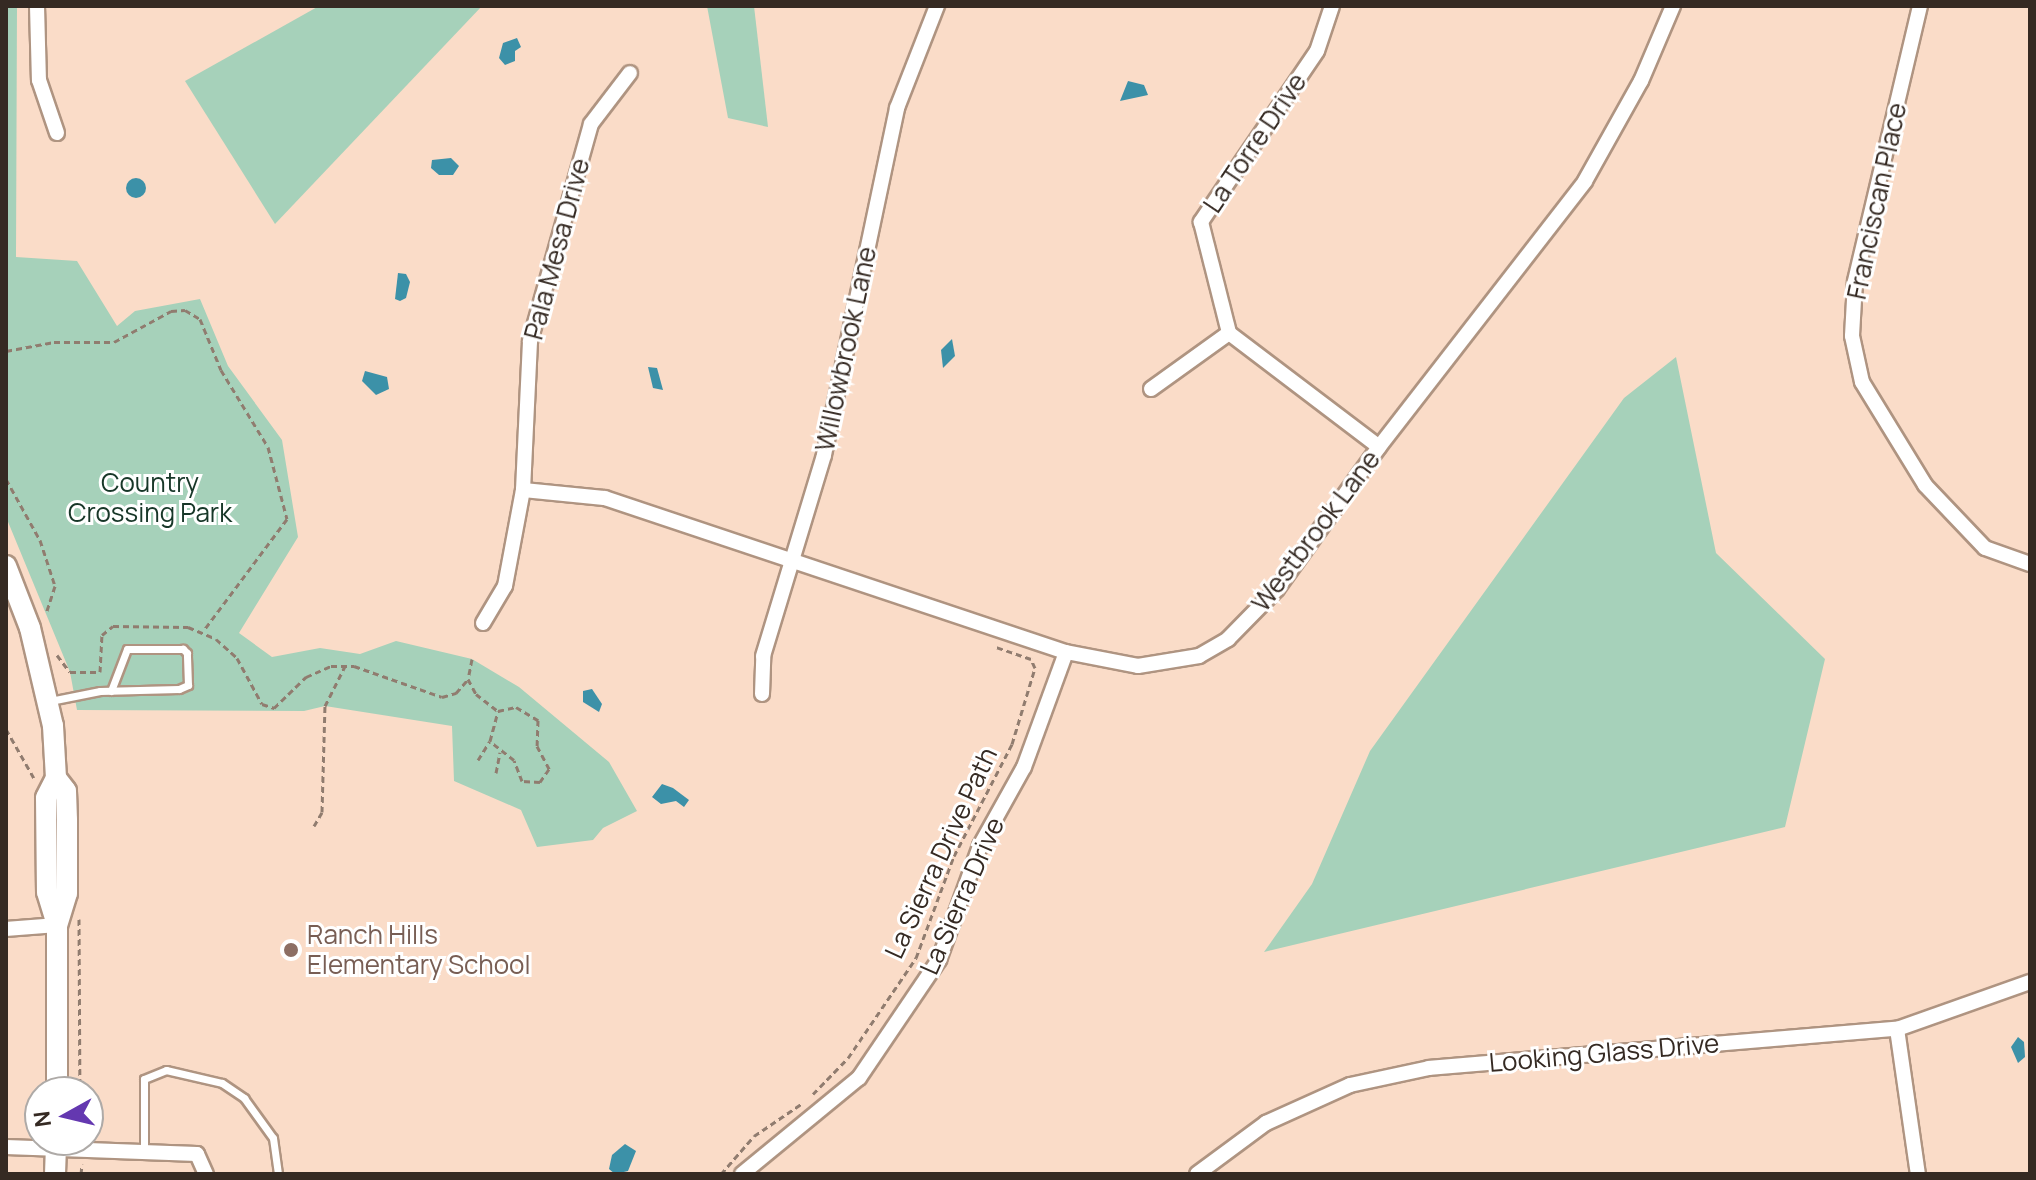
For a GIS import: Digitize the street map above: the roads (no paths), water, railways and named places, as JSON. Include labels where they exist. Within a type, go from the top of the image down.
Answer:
[{"type":"main road","points":[[6,566],[30,628],[47,701],[47,892],[57,925],[57,1076]]},
{"type":"street","points":[[37,6],[39,80],[57,133]]},
{"type":"street","name":"Willowbrook Lane","points":[[762,694],[763,656],[790,558],[824,455],[897,108],[937,6]]},
{"type":"street","name":"La Torre Drive","points":[[1229,333],[1201,222],[1317,51],[1332,6]]},
{"type":"street","name":"Westbrook Lane","points":[[523,490],[605,498],[1066,652],[1138,666],[1171,664],[1228,639],[1277,589],[1379,447],[1585,181],[1641,81],[1673,6]]},
{"type":"street","name":"Franciscan Place","points":[[1920,6],[1855,282],[1855,351],[1862,382],[1925,485],[1985,548],[2030,564]]},
{"type":"street","name":"Pala Mesa Drive","points":[[483,623],[505,586],[523,490],[530,341],[591,124],[630,73]]},
{"type":"street","points":[[1151,389],[1229,333],[1379,447]]},
{"type":"street","name":"La Sierra Drive","points":[[742,1174],[859,1078],[939,960],[980,846],[1024,767],[1066,652]]},
{"type":"street","points":[[7,927],[57,925]]},
{"type":"street","name":"Looking Glass Drive","points":[[1197,1174],[1266,1123],[1350,1085],[1429,1068],[1897,1029],[2030,982]]},
{"type":"street","points":[[1897,1029],[1918,1174]]},
{"type":"street","points":[[104,1147],[197,1154],[206,1174]]},
{"type":"lane","points":[[47,701],[111,691],[188,685],[187,653],[183,649],[127,649],[111,691]]},
{"type":"lane","points":[[144,1151],[144,1079],[166,1070],[222,1083],[244,1098],[273,1138],[278,1174]]},
{"type":"water","points":[[517,38],[521,47],[515,51],[515,61],[505,65],[499,58],[503,43]]},
{"type":"water","points":[[1128,81],[1144,85],[1148,95],[1120,101]]},
{"type":"water","points":[[451,158],[459,166],[453,175],[439,175],[431,168],[432,160]]},
{"type":"water","points":[[136,178],[143,181],[146,188],[143,195],[136,198],[129,195],[126,188],[129,181]]},
{"type":"water","points":[[398,273],[406,274],[410,282],[406,298],[400,301],[395,299]]},
{"type":"water","points":[[952,339],[955,356],[943,368],[941,350]]},
{"type":"water","points":[[648,367],[657,368],[663,390],[653,388]]},
{"type":"water","points":[[365,371],[387,377],[389,389],[376,395],[362,381]]},
{"type":"water","points":[[592,689],[602,704],[599,712],[583,702],[583,691]]},
{"type":"water","points":[[662,784],[689,800],[684,807],[676,801],[661,804],[652,797]]},
{"type":"water","points":[[2018,1037],[2024,1042],[2025,1057],[2018,1063],[2011,1047]]},
{"type":"water","points":[[625,1144],[636,1151],[628,1171],[615,1174],[609,1169],[612,1155]]},
{"type":"place","name":"Ranch Hills Elementary School","points":[[291,950]]},
{"type":"park label","name":"Country Crossing Park","points":[[150,498]]}]
